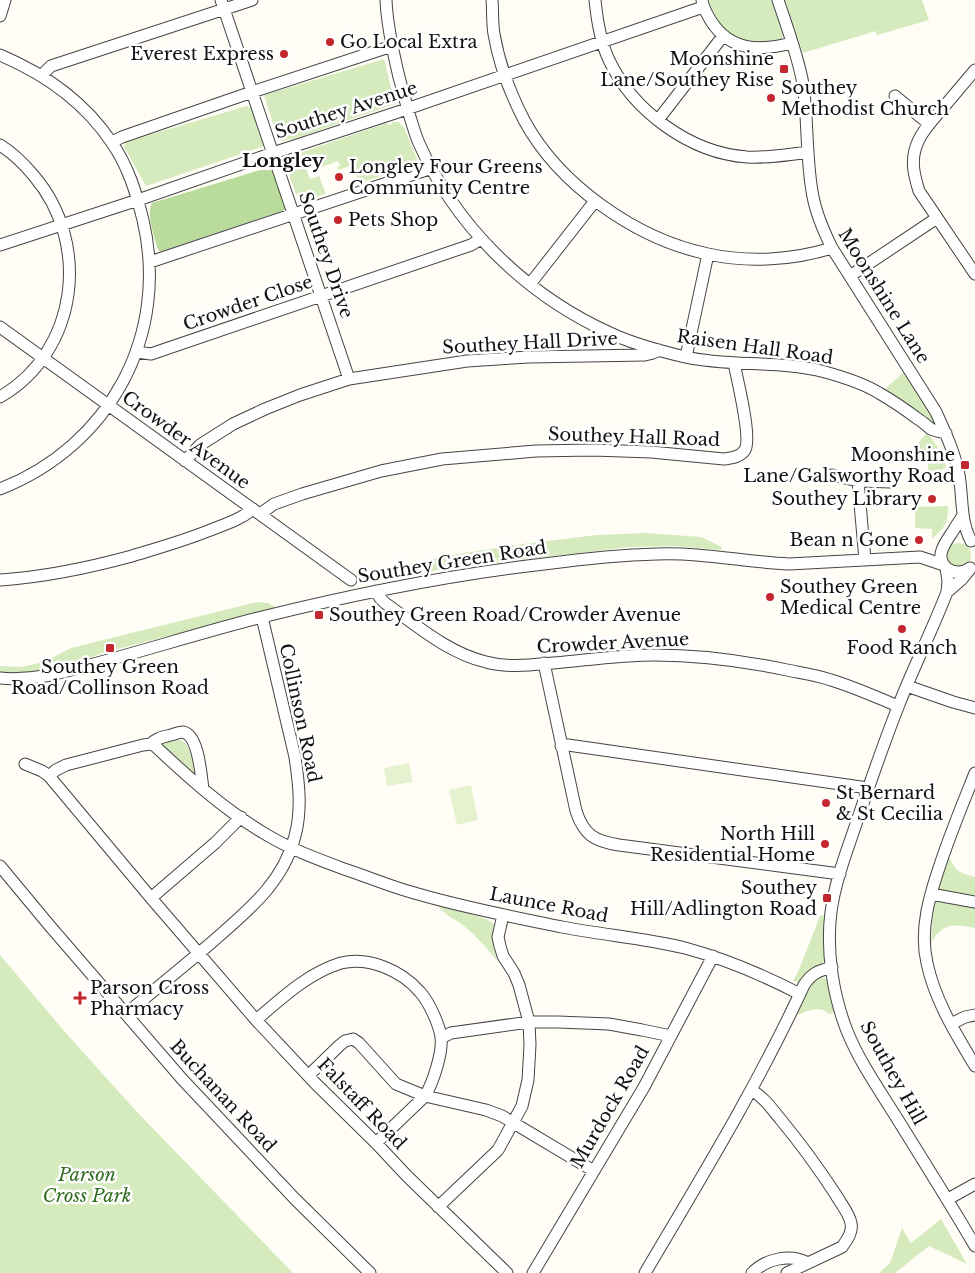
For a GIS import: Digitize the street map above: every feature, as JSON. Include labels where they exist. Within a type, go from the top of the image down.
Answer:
[{"type":"street","points":[[0,16],[5,0]]},
{"type":"street","points":[[42,75],[51,66],[222,5],[252,0]]},
{"type":"street","name":"Raisen Hall Road","points":[[386,0],[386,12],[392,46],[407,109],[418,140],[432,168],[465,220],[481,239],[506,264],[553,302],[611,334],[686,357],[734,363],[793,367],[843,377],[878,392],[931,428],[946,433]]},
{"type":"street","points":[[492,0],[494,33],[505,75],[524,120],[539,144],[570,180],[595,200],[620,218],[644,231],[666,241],[708,254],[747,259],[766,259],[802,256],[832,248]]},
{"type":"street","points":[[595,0],[602,42],[619,78],[645,110],[672,130],[695,143],[719,152],[746,157],[776,157],[808,152]]},
{"type":"street","name":"Moonshine Lane","points":[[778,0],[803,85],[812,190],[822,230],[936,412],[946,433],[960,476],[963,511],[968,536],[974,545]]},
{"type":"street","points":[[702,4],[716,28],[723,36],[734,43],[746,47],[759,48],[792,43]]},
{"type":"street","name":"Southey Avenue","points":[[0,245],[407,109],[602,42],[702,4]]},
{"type":"street","name":"Southey Drive","points":[[222,5],[349,379]]},
{"type":"street","points":[[658,120],[723,36]]},
{"type":"street","points":[[112,142],[252,92],[392,46]]},
{"type":"street","points":[[0,55],[42,75],[69,95],[112,142],[131,178],[138,200],[150,262],[147,309],[137,352],[128,373],[109,406],[84,435],[67,450],[27,478],[0,489]]},
{"type":"street","points":[[975,70],[929,124],[919,139],[914,151],[913,166],[919,191],[975,274]]},
{"type":"street","points":[[895,96],[929,124]]},
{"type":"street","points":[[0,145],[26,167],[42,186],[54,206],[67,245],[68,259],[68,293],[65,313],[52,346],[18,384],[0,397]]},
{"type":"street","points":[[150,262],[432,168]]},
{"type":"street","points":[[530,284],[595,200]]},
{"type":"street","points":[[850,276],[937,218]]},
{"type":"street","name":"Crowder Close","points":[[137,352],[151,354],[471,245],[481,239]]},
{"type":"street","points":[[686,357],[708,254]]},
{"type":"street","name":"Crowder Avenue","points":[[0,328],[351,580]]},
{"type":"street","points":[[607,356],[611,334]]},
{"type":"street","name":"Southey Hall Drive","points":[[185,461],[200,445],[232,424],[283,402],[349,379],[467,361],[529,357],[645,355],[653,354],[659,350]]},
{"type":"street","name":"Southey Hall Road","points":[[0,580],[42,576],[146,552],[187,540],[302,494],[381,471],[442,459],[536,451],[593,450],[651,452],[724,459],[733,458],[745,450],[747,444],[746,421],[734,363]]},
{"type":"street","points":[[832,474],[858,481],[891,482]]},
{"type":"street","points":[[858,481],[865,560]]},
{"type":"street","points":[[944,544],[963,511],[975,505]]},
{"type":"street","points":[[944,544],[955,536],[966,538],[974,545]]},
{"type":"street","name":"Southey Green Road","points":[[920,557],[944,544]]},
{"type":"street","name":"Southey Hill","points":[[944,544],[941,558],[948,581],[947,592],[898,706],[868,788],[840,874],[831,912],[830,933],[835,988],[847,1031],[858,1054],[975,1246]]},
{"type":"street","name":"Southey Green Road","points":[[0,678],[31,679],[51,675],[262,617],[376,591],[494,570],[608,556],[680,554],[789,564],[920,557],[956,572],[966,571],[974,564]]},
{"type":"street","name":"Southey Hill","points":[[947,592],[962,579],[974,564]]},
{"type":"street","name":"Crowder Avenue","points":[[376,591],[385,604],[435,638],[468,657],[486,662],[516,666],[656,655],[725,659],[760,664],[830,679],[898,706]]},
{"type":"street","name":"Collinson Road","points":[[126,1014],[258,902],[277,877],[292,847],[298,822],[300,795],[295,757],[262,617]]},
{"type":"street","points":[[544,663],[576,811],[580,823],[592,836],[619,845],[840,874]]},
{"type":"street","points":[[907,686],[975,708]]},
{"type":"street","points":[[25,764],[49,776],[66,765],[150,744],[159,738],[181,732],[188,735],[194,744],[199,760],[202,789]]},
{"type":"street","name":"Launce Road","points":[[150,744],[155,746],[202,789],[224,806],[268,835],[330,863],[416,894],[565,928],[667,944],[713,956],[757,973],[800,994]]},
{"type":"street","points":[[561,746],[568,745],[868,788]]},
{"type":"street","points":[[975,773],[970,796],[952,830],[931,894],[925,924],[926,961],[935,992],[950,1024],[975,1066]]},
{"type":"street","name":"Falstaff Road","points":[[49,776],[198,954],[256,1020],[438,1207],[506,1273]]},
{"type":"street","points":[[151,898],[215,844],[241,817]]},
{"type":"street","name":"Buchanan Road","points":[[0,866],[180,1076],[295,1199],[370,1273]]},
{"type":"street","points":[[931,894],[975,902]]},
{"type":"street","points":[[438,1207],[498,1150],[522,1106],[528,1080],[529,1022],[519,984],[503,956],[500,946],[498,937],[503,915]]},
{"type":"street","name":"Murdock Road","points":[[533,1273],[644,1086],[713,956]]},
{"type":"street","points":[[256,1020],[310,976],[342,963],[358,961],[375,964],[406,979],[421,993],[430,1009],[441,1038],[438,1060],[425,1096],[376,1143]]},
{"type":"street","points":[[649,1272],[772,1052],[809,977],[818,971],[832,967]]},
{"type":"street","points":[[950,1024],[965,1017],[975,1015]]},
{"type":"street","points":[[441,1038],[451,1033],[529,1022],[609,1024],[671,1036]]},
{"type":"street","points":[[309,1075],[340,1044],[353,1039],[359,1043],[396,1084],[425,1096],[486,1110],[502,1116],[594,1171]]},
{"type":"street","points":[[751,1090],[767,1103],[815,1162],[848,1214],[851,1224],[851,1232],[842,1247],[787,1273]]},
{"type":"street","points":[[948,1199],[975,1184]]},
{"type":"street","points":[[752,1273],[766,1263],[784,1258],[799,1259],[808,1263]]},
{"type":"green space","points":[[709,0],[772,0],[783,34],[782,39],[761,43],[731,35],[718,20]]},
{"type":"green space","points":[[785,0],[922,0],[929,20],[877,35],[876,31],[803,53]]},
{"type":"green space","points":[[384,59],[395,104],[299,137],[282,141],[278,139],[264,95]]},
{"type":"green space","points":[[246,106],[251,108],[265,143],[262,147],[146,186],[124,147],[126,142]]},
{"type":"green space","points":[[392,122],[398,122],[404,127],[417,159],[417,163],[414,166],[359,183],[353,165],[338,170],[337,167],[340,166],[338,161],[319,168],[318,164],[306,169],[310,179],[320,176],[326,194],[304,200],[298,199],[285,164],[288,157],[387,123],[388,125],[392,124]]},
{"type":"green space","points":[[260,170],[270,170],[276,174],[286,209],[159,251],[150,218],[152,203]]},
{"type":"green space","points":[[904,372],[934,422],[932,423],[885,389]]},
{"type":"green space","points":[[927,432],[944,456],[946,468],[942,469],[943,476],[928,477],[928,463],[921,463],[920,455],[914,449]]},
{"type":"green space","points":[[948,506],[945,525],[932,539],[932,529],[915,528],[915,507]]},
{"type":"green space","points":[[645,533],[701,537],[722,547],[721,550],[674,546],[629,547],[443,569],[394,579],[390,573],[402,566],[452,555],[597,535]]},
{"type":"green space","points":[[959,543],[968,546],[971,555],[968,564],[959,567],[950,564],[947,555],[950,546]]},
{"type":"green space","points":[[257,602],[268,603],[278,608],[102,653],[55,670],[20,674],[0,672],[0,666],[21,667],[35,664],[46,661],[71,648]]},
{"type":"green space","points":[[180,740],[184,742],[189,750],[193,761],[195,778],[163,748],[163,743],[167,741]]},
{"type":"green space","points":[[409,763],[413,782],[387,786],[384,768]]},
{"type":"green space","points":[[471,785],[478,820],[457,825],[449,790]]},
{"type":"green space","points":[[948,855],[958,870],[975,877],[975,928],[950,926],[940,931],[931,943],[936,899]]},
{"type":"green space","points":[[436,903],[492,922],[494,925],[492,934],[493,945],[497,961],[475,936],[444,912]]},
{"type":"green space","points":[[827,915],[826,959],[800,982],[793,981],[820,916]]},
{"type":"green space","name":"Parson Cross Park","points":[[0,955],[65,1032],[137,1112],[293,1273],[0,1273]]},
{"type":"green space","points":[[818,977],[828,979],[836,1012],[829,1014],[821,1009],[817,1009],[796,1016],[812,984]]},
{"type":"green space","points":[[941,1219],[967,1264],[929,1246],[895,1273],[879,1273],[890,1263],[902,1228],[911,1243]]},
{"type":"place","name":"Go Local Extra","points":[[330,42]]},
{"type":"place","name":"Everest Express","points":[[284,54]]},
{"type":"place","name":"Moonshine Lane/Southey Rise","points":[[784,69]]},
{"type":"place","name":"Southey Methodist Church","points":[[771,98]]},
{"type":"place","name":"Longley Four Greens Community Centre","points":[[339,177]]},
{"type":"place","name":"Pets Shop","points":[[338,220]]},
{"type":"place","name":"Moonshine Lane/Galsworthy Road","points":[[965,465]]},
{"type":"place","name":"Southey Library","points":[[932,499]]},
{"type":"place","name":"Bean n Gone","points":[[919,540]]},
{"type":"place","name":"Southey Green Medical Centre","points":[[770,597]]},
{"type":"place","name":"Southey Green Road/Crowder Avenue","points":[[319,615]]},
{"type":"place","name":"Food Ranch","points":[[902,629]]},
{"type":"place","name":"Southey Green Road/Collinson Road","points":[[110,648]]},
{"type":"place","name":"St Bernard & St Cecilia","points":[[826,803]]},
{"type":"place","name":"North Hill Residential Home","points":[[825,844]]},
{"type":"place","name":"Southey Hill/Adlington Road","points":[[827,898]]},
{"type":"place","name":"Parson Cross Pharmacy","points":[[80,998]]},
{"type":"district","name":"Longley","points":[[283,160]]}]
